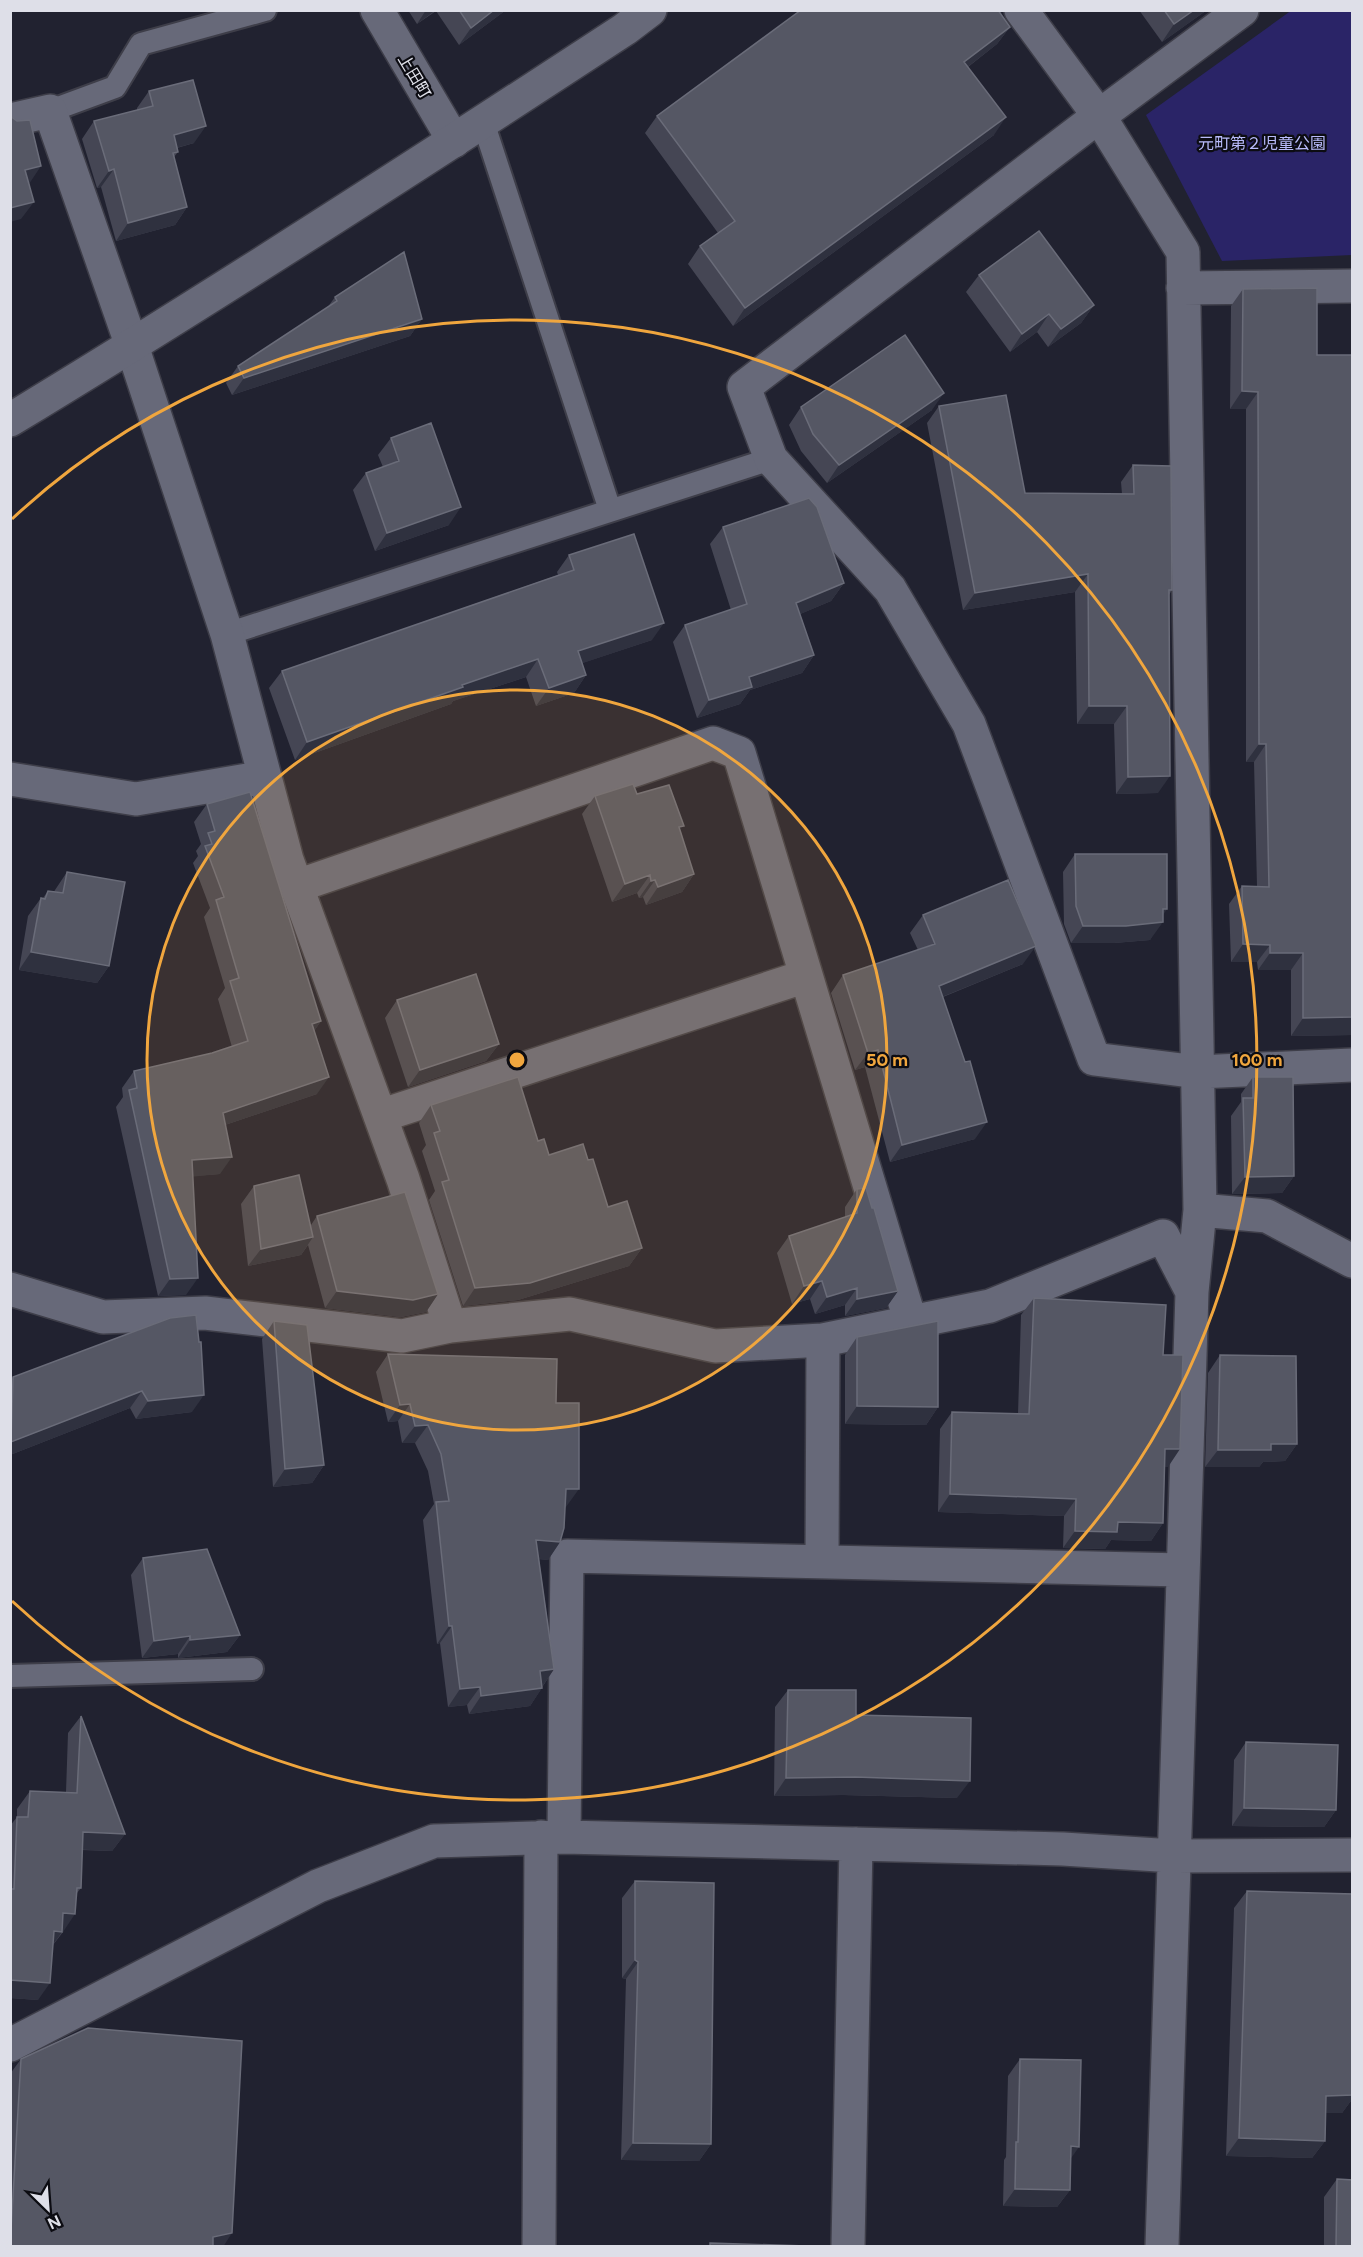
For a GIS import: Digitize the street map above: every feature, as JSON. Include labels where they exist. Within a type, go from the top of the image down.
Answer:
[{"type":"street","name":"上田町","points":[[377,10],[454,141]]},
{"type":"street","points":[[10,420],[132,346],[454,141],[625,29],[650,10]]},
{"type":"street","points":[[1021,10],[1099,116],[1183,252],[1200,1210],[1192,1292],[1162,2247]]},
{"type":"street","points":[[1242,10],[744,387],[771,459],[890,589],[969,724],[1094,1059],[1198,1072],[1353,1065]]},
{"type":"street","points":[[10,120],[50,111],[132,346],[227,634],[287,860],[403,1179],[450,1326]]},
{"type":"street","points":[[1183,288],[1353,286]]},
{"type":"street","points":[[297,886],[713,743],[739,753],[910,1323]]},
{"type":"street","points":[[10,779],[136,799],[266,777]]},
{"type":"street","points":[[380,1116],[806,976]]},
{"type":"street","points":[[1200,1210],[1268,1216],[1353,1261]]},
{"type":"street","points":[[10,1289],[103,1317],[205,1313],[402,1336],[450,1326],[570,1314],[715,1346],[824,1340],[990,1306],[1163,1236],[1192,1292]]},
{"type":"street","points":[[822,1561],[824,1340]]},
{"type":"street","points":[[539,2247],[553,1837],[567,1556],[1183,1570]]},
{"type":"street","points":[[10,2045],[318,1886],[434,1841],[553,1837],[1063,1849],[1174,1856],[1353,1855]]},
{"type":"street","points":[[848,2247],[856,1844]]},
{"type":"lane","points":[[50,111],[115,87],[141,44],[265,10]]},
{"type":"lane","points":[[483,122],[610,510]]},
{"type":"lane","points":[[227,634],[771,459]]},
{"type":"lane","points":[[10,1676],[252,1669]]},
{"type":"green space","name":"元町第２児童公園","points":[[1292,10],[1352,11],[1352,255],[1222,261],[1146,115]]},
{"type":"building","points":[[459,10],[494,10],[471,28]]},
{"type":"building","points":[[801,10],[998,10],[1010,27],[964,62],[1006,117],[745,308],[700,246],[735,221],[657,116]]},
{"type":"building","points":[[1164,10],[1194,10],[1174,24]]},
{"type":"building","points":[[193,80],[206,126],[174,135],[178,152],[173,153],[187,207],[128,223],[114,169],[109,171],[94,121],[153,106],[149,91]]},
{"type":"building","points":[[10,116],[17,121],[30,120],[41,166],[25,170],[34,202],[10,208]]},
{"type":"building","points":[[1039,231],[1094,305],[1061,329],[1049,314],[1022,334],[979,275]]},
{"type":"building","points":[[404,252],[422,319],[244,378],[238,366],[337,301],[335,297]]},
{"type":"building","points":[[1317,288],[1317,355],[1353,355],[1353,1017],[1303,1018],[1303,953],[1270,953],[1270,945],[1243,944],[1242,886],[1269,887],[1266,744],[1259,744],[1258,392],[1242,391],[1243,289]]},
{"type":"building","points":[[905,335],[944,393],[839,465],[813,434],[801,407]]},
{"type":"building","points":[[1006,395],[1025,493],[1134,494],[1133,465],[1171,466],[1170,776],[1128,777],[1127,706],[1089,706],[1088,574],[975,593],[939,406]]},
{"type":"building","points":[[431,423],[461,507],[387,533],[366,473],[399,461],[391,438]]},
{"type":"building","points":[[809,498],[817,507],[844,583],[796,603],[814,655],[749,677],[752,687],[709,700],[685,625],[747,604],[723,527]]},
{"type":"building","points":[[634,534],[664,623],[578,651],[586,675],[549,688],[538,659],[307,742],[282,671],[574,570],[569,555]]},
{"type":"building","points":[[633,784],[637,794],[669,785],[684,826],[679,827],[694,874],[658,887],[655,880],[651,881],[650,875],[625,884],[595,796]]},
{"type":"building","points":[[250,792],[321,1021],[312,1024],[329,1077],[223,1113],[232,1157],[192,1160],[198,1278],[170,1279],[129,1090],[137,1088],[134,1071],[212,1053],[248,1041],[230,981],[239,978],[216,900],[224,897],[205,846],[212,844],[208,833],[215,831],[207,804]]},
{"type":"building","points":[[1075,854],[1167,854],[1167,909],[1163,909],[1163,922],[1126,926],[1083,926],[1076,906]]},
{"type":"building","points":[[67,872],[125,882],[109,966],[31,952],[41,898],[45,899],[48,891],[63,893]]},
{"type":"building","points":[[1008,880],[1036,946],[939,986],[965,1062],[970,1061],[987,1122],[902,1145],[878,1050],[868,1053],[843,975],[935,944],[923,915]]},
{"type":"building","points":[[476,974],[499,1044],[420,1070],[397,1000]]},
{"type":"building","points":[[518,1077],[538,1141],[544,1139],[549,1155],[583,1144],[588,1160],[593,1159],[608,1207],[627,1201],[642,1248],[530,1283],[475,1288],[442,1182],[449,1180],[434,1133],[440,1131],[431,1105]]},
{"type":"building","points":[[1253,1077],[1293,1077],[1294,1176],[1245,1177],[1243,1098],[1253,1098]]},
{"type":"building","points":[[299,1175],[313,1237],[261,1249],[254,1186]]},
{"type":"building","points":[[866,1188],[898,1291],[857,1299],[857,1288],[827,1297],[822,1281],[804,1286],[789,1236],[857,1213],[857,1189]]},
{"type":"building","points":[[405,1192],[438,1294],[413,1300],[337,1291],[317,1216]]},
{"type":"building","points":[[1034,1298],[1166,1305],[1163,1355],[1183,1355],[1180,1449],[1165,1449],[1163,1523],[1118,1522],[1117,1532],[1075,1531],[1076,1499],[950,1494],[952,1412],[1029,1414]]},
{"type":"building","points":[[196,1315],[199,1342],[201,1342],[204,1395],[148,1401],[142,1391],[11,1442],[13,1377],[170,1318]]},
{"type":"building","points":[[274,1321],[307,1325],[324,1465],[285,1469]]},
{"type":"building","points":[[938,1321],[938,1407],[857,1406],[857,1337]]},
{"type":"building","points":[[388,1354],[557,1359],[556,1403],[579,1403],[579,1489],[566,1489],[564,1528],[560,1542],[536,1540],[554,1669],[540,1671],[542,1688],[481,1696],[480,1687],[460,1689],[452,1626],[449,1626],[436,1502],[449,1501],[441,1454],[428,1425],[415,1426],[410,1404],[400,1405]]},
{"type":"building","points":[[1220,1355],[1296,1356],[1297,1444],[1271,1444],[1271,1450],[1218,1450]]},
{"type":"building","points":[[207,1549],[240,1635],[190,1640],[190,1636],[154,1641],[143,1558]]},
{"type":"building","points":[[788,1690],[856,1690],[856,1715],[971,1718],[970,1781],[855,1777],[786,1778]]},
{"type":"building","points":[[81,1716],[125,1834],[83,1832],[81,1888],[77,1888],[75,1914],[63,1913],[62,1932],[54,1931],[50,1983],[10,1980],[10,1889],[14,1889],[17,1817],[28,1817],[30,1791],[77,1793]]},
{"type":"building","points":[[1246,1742],[1338,1745],[1336,1810],[1244,1808]]},
{"type":"building","points":[[635,1881],[714,1883],[711,2144],[633,2143],[638,1962],[635,1960]]},
{"type":"building","points":[[1247,1891],[1353,1894],[1353,2095],[1326,2096],[1325,2141],[1239,2138]]},
{"type":"building","points":[[88,2028],[242,2041],[232,2233],[213,2237],[213,2247],[10,2247],[21,2059]]},
{"type":"building","points":[[1020,2059],[1081,2060],[1079,2147],[1071,2146],[1070,2190],[1015,2189]]},
{"type":"building","points":[[1337,2179],[1353,2180],[1353,2247],[1336,2247]]},
{"type":"building","points":[[710,2243],[806,2246],[806,2247],[710,2247]]}]
